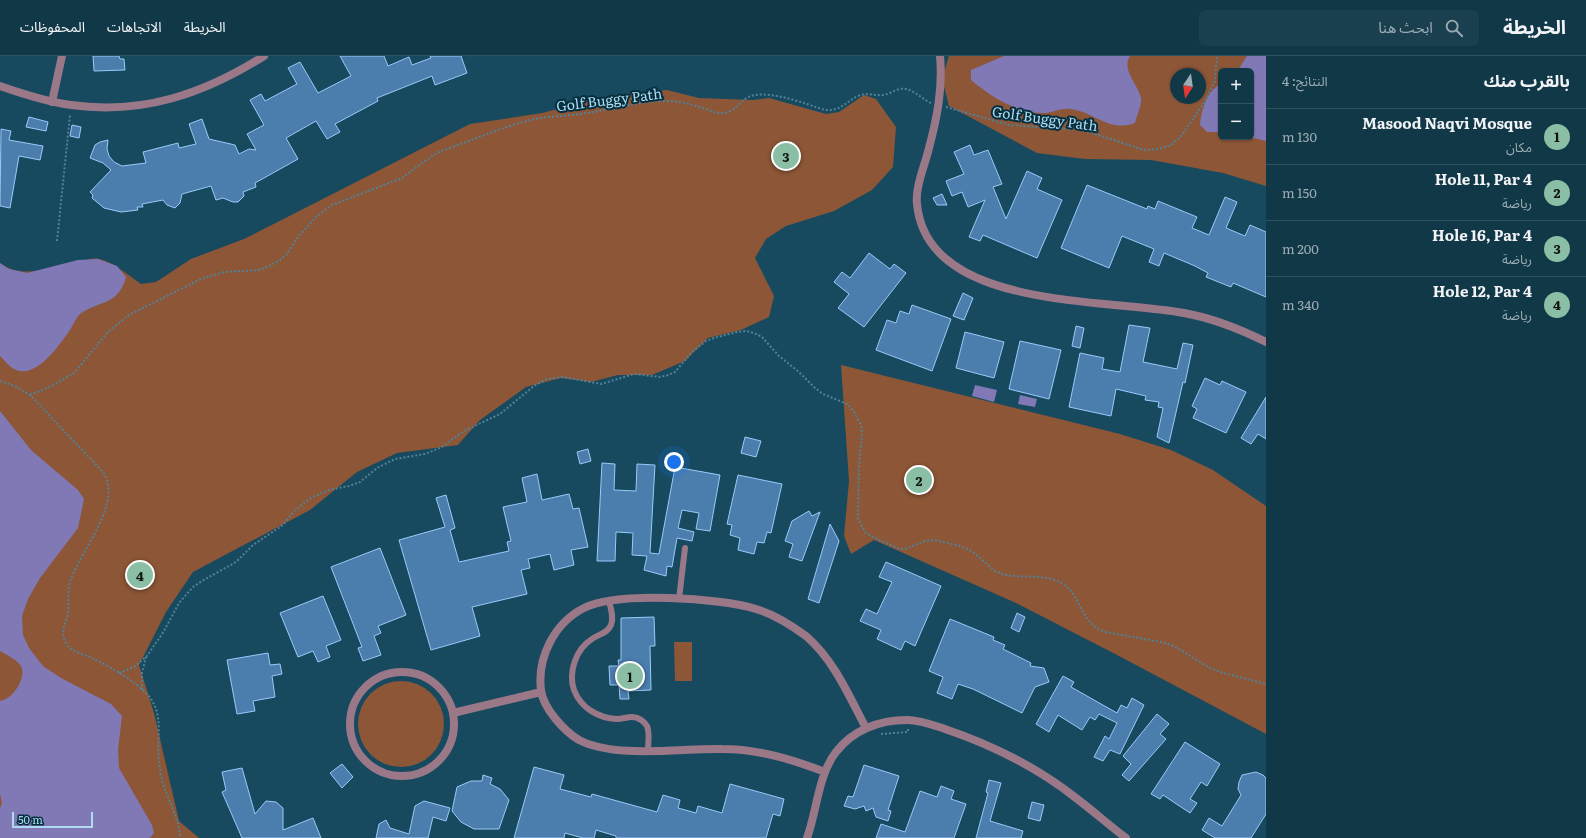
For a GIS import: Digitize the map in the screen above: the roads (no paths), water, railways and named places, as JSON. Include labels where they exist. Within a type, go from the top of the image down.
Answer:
[{"type":"street","points":[[52,102],[62,56]]},
{"type":"street","points":[[0,86],[52,102],[71,105],[107,108],[144,105],[180,97],[214,84],[264,56]]},
{"type":"street","points":[[940,56],[941,86],[939,105],[934,130],[920,178],[917,204],[923,229],[936,251],[956,268],[979,279],[1011,289],[1076,302],[1142,307],[1184,313],[1226,324],[1266,342]]},
{"type":"street","points":[[825,772],[800,762],[749,750],[619,750],[598,747],[579,739],[562,727],[549,711],[541,692],[540,667],[548,643],[563,622],[584,608],[609,601],[638,598],[679,599],[729,603],[757,609],[783,620],[806,637],[826,658],[842,682],[866,728]]},
{"type":"street","points":[[404,672],[420,676],[435,684],[446,697],[453,713],[454,730],[449,747],[439,761],[425,771],[409,776],[392,775],[376,769],[362,758],[353,743],[350,727],[352,710],[359,694],[371,682],[386,674],[404,672]]},
{"type":"street","points":[[453,713],[541,692]]},
{"type":"street","points":[[807,838],[825,772],[835,753],[844,743],[866,728],[886,721],[909,720],[927,723],[967,736],[1005,754],[1041,774],[1076,797],[1126,838]]},
{"type":"lane","points":[[679,599],[686,548]]},
{"type":"lane","points":[[609,601],[612,612],[612,624],[609,629],[591,639],[581,649],[574,662],[572,676],[574,690],[581,702],[591,712],[604,718],[618,719],[632,717],[644,722],[647,726],[648,732],[648,750]]},
{"type":"place","name":"Hole 16, Par 4","points":[[786,156]]},
{"type":"place","name":"Hole 11, Par 4","points":[[919,480]]},
{"type":"place","name":"Hole 12, Par 4","points":[[140,575]]},
{"type":"place","name":"Masood Naqvi Mosque","points":[[630,676]]}]
